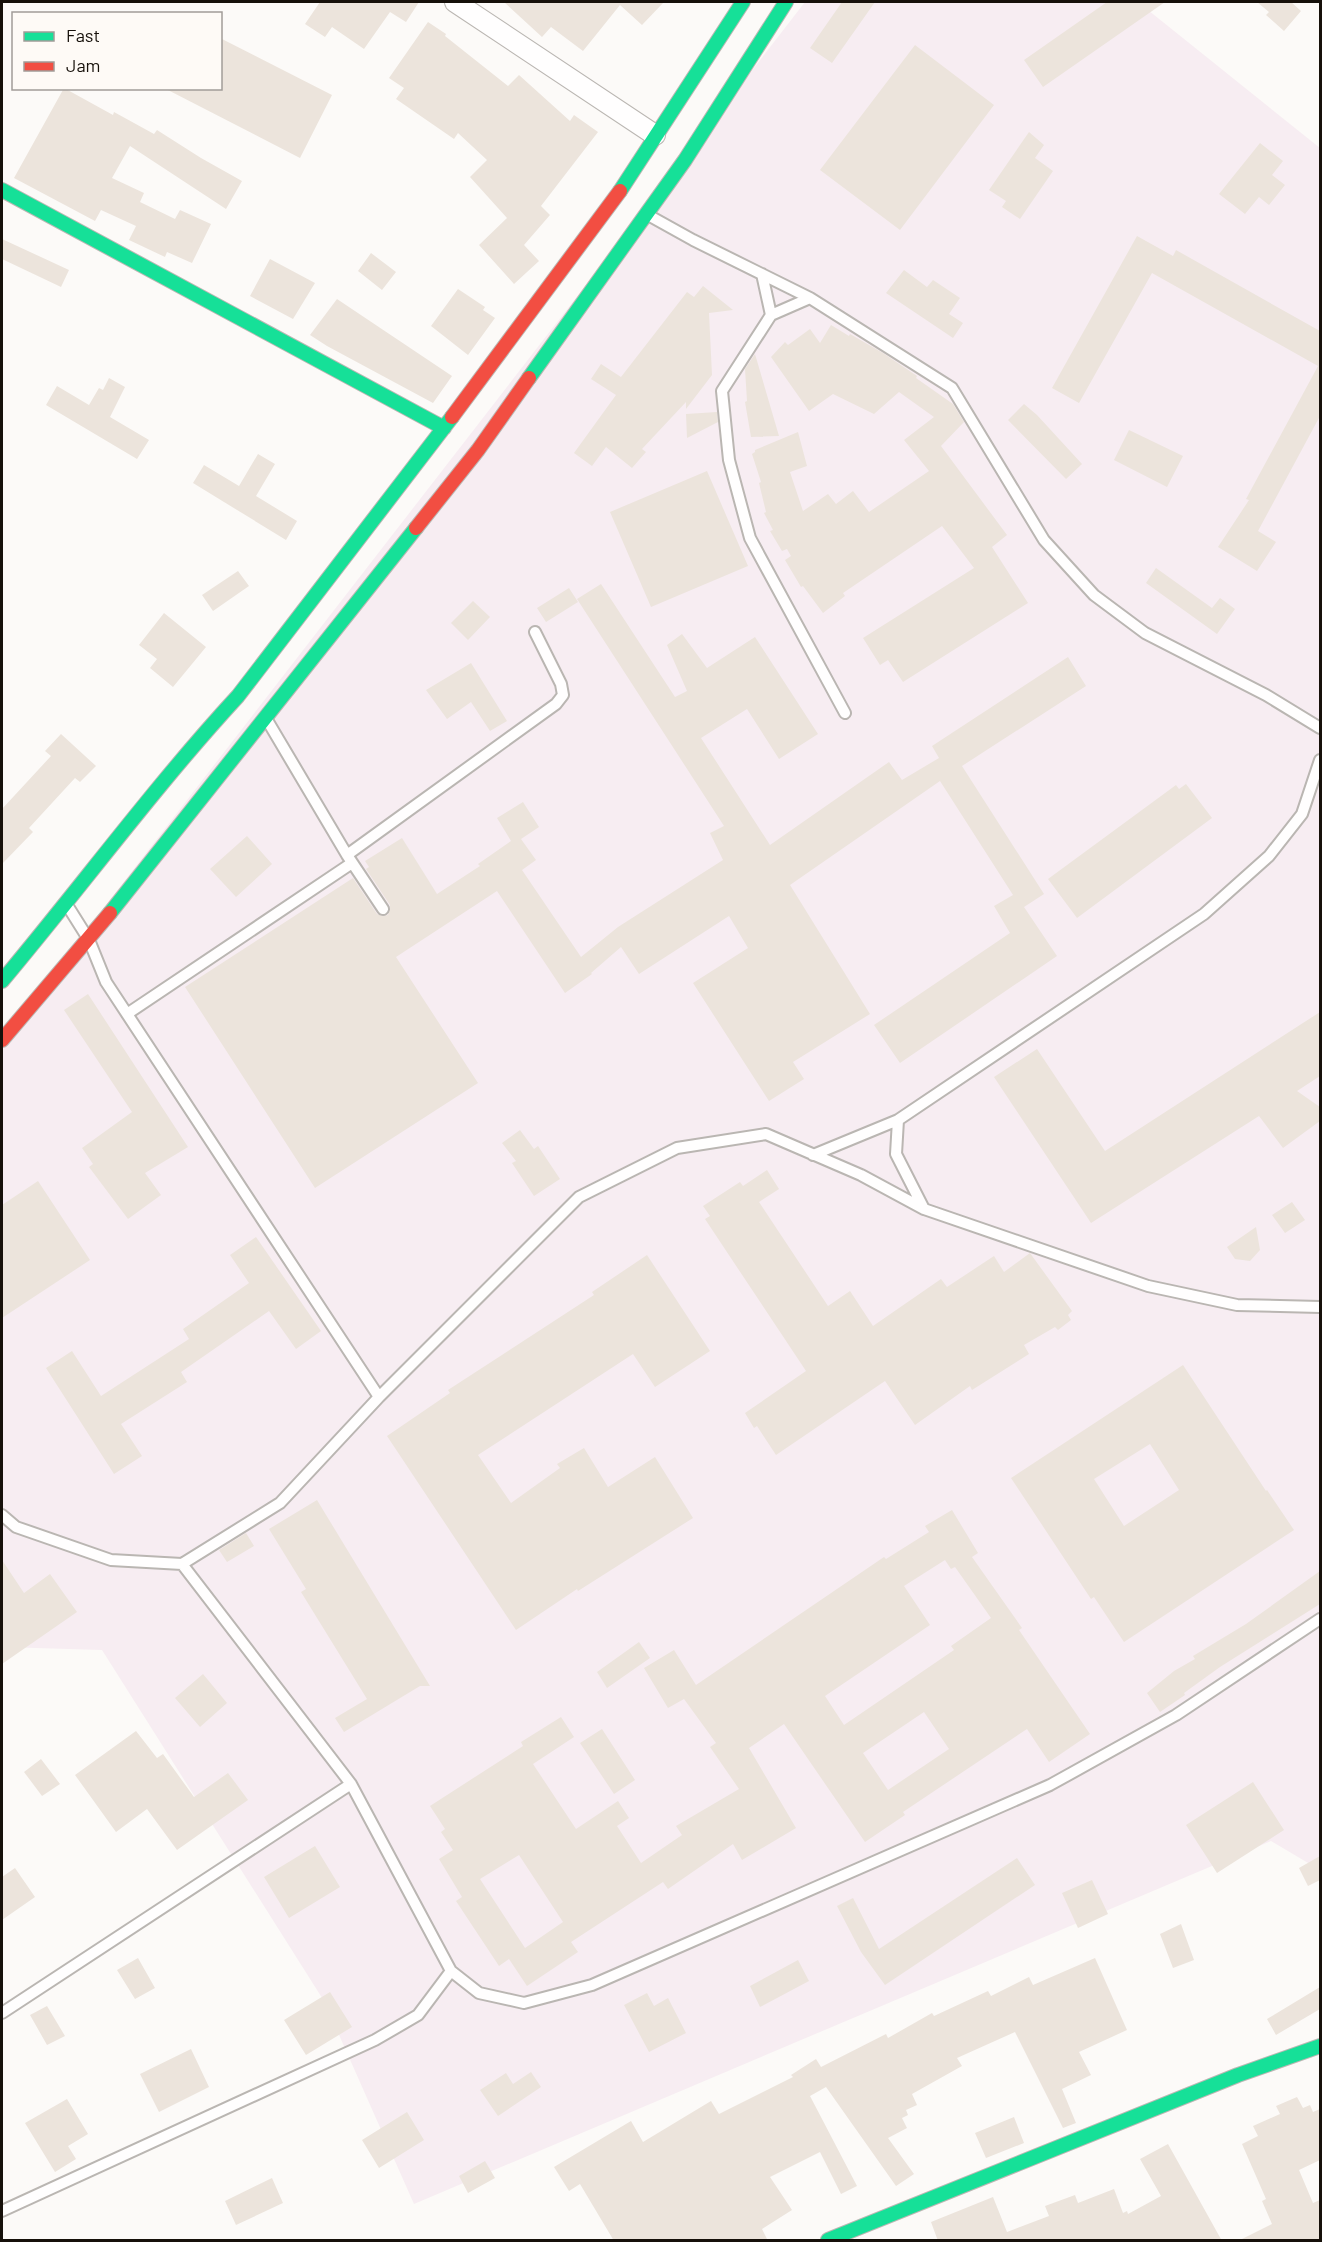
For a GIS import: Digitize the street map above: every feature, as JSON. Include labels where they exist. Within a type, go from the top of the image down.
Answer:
[{"type":"street","points":[[455,2],[655,135]]},
{"type":"street","points":[[2,981],[67,904],[199,738],[238,696],[444,428],[616,197],[743,2]]},
{"type":"street","points":[[2,1040],[89,940],[478,450],[648,214],[786,2]]},
{"type":"street","points":[[2,190],[444,428]]},
{"type":"street","points":[[828,2241],[1238,2075],[1320,2046]]},
{"type":"lane","points":[[648,214],[693,240],[810,298],[952,388],[1044,540],[1094,595],[1145,633],[1266,695],[1320,728]]},
{"type":"lane","points":[[762,274],[771,315]]},
{"type":"lane","points":[[810,298],[771,315],[722,391],[729,460],[750,538],[845,713]]},
{"type":"lane","points":[[127,1014],[350,859],[556,704],[563,695],[561,684],[535,632]]},
{"type":"lane","points":[[266,718],[350,859],[383,909]]},
{"type":"lane","points":[[813,1155],[898,1120],[1204,914],[1269,856],[1302,814],[1320,760]]},
{"type":"lane","points":[[67,904],[89,940],[106,982],[379,1397]]},
{"type":"lane","points":[[898,1120],[896,1154],[924,1209]]},
{"type":"lane","points":[[2,1515],[16,1527],[111,1560],[182,1564],[280,1503],[379,1397],[579,1197],[677,1148],[766,1134],[861,1175],[924,1209],[1148,1286],[1237,1305],[1320,1307]]},
{"type":"lane","points":[[182,1564],[351,1784],[451,1971],[479,1993],[524,2003],[592,1985],[1050,1785],[1176,1715],[1320,1619]]},
{"type":"lane","points":[[2,2013],[351,1784]]},
{"type":"lane","points":[[2,2211],[375,2040],[418,2015],[451,1971]]},
{"type":"shaded area","points":[[805,2],[1138,2],[1320,148],[1320,1870],[1271,1841],[414,2204],[324,2001],[102,1650],[2,1647],[2,1039]]},
{"type":"building","points":[[320,2],[419,2],[406,22],[390,12],[364,49],[332,27],[325,37],[305,24]]},
{"type":"building","points":[[504,2],[664,2],[642,25],[620,5],[583,51],[551,27],[542,37]]},
{"type":"building","points":[[842,2],[875,2],[832,63],[810,48]]},
{"type":"building","points":[[1107,2],[1165,2],[1043,87],[1024,60]]},
{"type":"building","points":[[1257,2],[1291,2],[1301,11],[1284,31],[1266,15],[1269,12]]},
{"type":"building","points":[[428,22],[446,34],[445,36],[508,86],[519,75],[570,121],[574,115],[598,132],[541,206],[550,215],[524,245],[539,261],[514,284],[479,245],[507,218],[470,177],[487,160],[458,133],[454,139],[396,99],[404,88],[389,78]]},
{"type":"building","points":[[222,39],[332,95],[300,158],[168,90],[222,90]]},
{"type":"building","points":[[915,45],[994,105],[900,230],[820,170]]},
{"type":"building","points":[[63,90],[68,90],[154,134],[157,130],[242,181],[226,209],[130,146],[112,178],[144,193],[140,202],[175,219],[180,210],[211,224],[192,263],[167,252],[165,257],[129,240],[136,226],[101,210],[95,221],[14,178]]},
{"type":"building","points":[[1029,132],[1044,145],[1035,158],[1053,171],[1020,219],[1002,207],[1006,201],[989,190]]},
{"type":"building","points":[[1260,143],[1283,161],[1272,175],[1285,185],[1269,205],[1259,197],[1245,214],[1219,194]]},
{"type":"building","points":[[1137,236],[1173,256],[1176,250],[1320,331],[1320,416],[1258,531],[1276,542],[1257,571],[1218,547],[1249,500],[1246,499],[1318,366],[1152,273],[1079,403],[1052,388]]},
{"type":"building","points":[[2,239],[69,270],[61,287],[2,259]]},
{"type":"building","points":[[371,253],[396,272],[382,290],[358,271]]},
{"type":"building","points":[[270,259],[315,283],[293,319],[250,296]]},
{"type":"building","points":[[904,270],[927,287],[933,280],[960,298],[949,314],[963,323],[953,338],[886,293]]},
{"type":"building","points":[[703,286],[733,310],[709,313],[712,375],[686,409],[686,402],[642,449],[646,452],[632,468],[606,447],[592,466],[574,453],[616,395],[591,379],[601,364],[621,377],[687,292],[694,297]]},
{"type":"building","points":[[458,289],[485,307],[483,310],[495,318],[468,355],[431,326]]},
{"type":"building","points":[[337,299],[452,376],[433,403],[310,335]]},
{"type":"building","points":[[831,325],[883,353],[953,404],[964,422],[941,446],[1007,535],[992,547],[1028,603],[903,682],[888,660],[880,665],[863,638],[974,568],[942,526],[843,593],[845,596],[823,613],[803,586],[801,587],[785,560],[791,556],[787,549],[782,551],[770,531],[773,530],[764,513],[766,512],[759,483],[761,482],[752,454],[755,450],[798,432],[807,466],[790,472],[803,511],[828,494],[836,504],[853,491],[869,512],[929,471],[904,440],[934,417],[899,392],[874,414],[833,394],[809,411],[771,357],[785,342],[788,345],[810,329],[820,343]]},
{"type":"building","points":[[755,354],[779,436],[751,437],[745,402],[747,401],[745,369]]},
{"type":"building","points":[[109,378],[125,387],[110,417],[149,440],[137,459],[46,405],[57,386],[89,405],[99,388],[103,390]]},
{"type":"building","points":[[1024,404],[1082,464],[1066,479],[1008,420]]},
{"type":"building","points":[[717,412],[718,422],[687,438],[686,414]]},
{"type":"building","points":[[1129,430],[1183,456],[1167,487],[1114,460]]},
{"type":"building","points":[[258,454],[275,464],[256,496],[297,521],[286,540],[193,483],[204,465],[239,486]]},
{"type":"building","points":[[707,471],[748,566],[651,607],[610,512]]},
{"type":"building","points":[[1156,568],[1212,608],[1220,598],[1235,609],[1217,634],[1146,583]]},
{"type":"building","points":[[238,571],[249,586],[213,611],[202,595]]},
{"type":"building","points":[[601,584],[675,697],[687,691],[667,645],[682,634],[707,668],[755,637],[818,734],[779,759],[747,709],[701,738],[770,845],[889,762],[902,780],[939,758],[932,746],[1068,657],[1086,686],[962,766],[1044,894],[1024,907],[1057,956],[900,1063],[874,1025],[1010,933],[994,906],[1013,895],[940,781],[790,885],[870,1014],[793,1062],[804,1079],[769,1101],[693,983],[748,948],[729,916],[639,974],[621,947],[592,974],[565,993],[497,891],[396,957],[478,1083],[315,1188],[185,987],[353,878],[377,914],[388,915],[390,905],[366,869],[369,867],[365,861],[402,838],[437,894],[480,866],[478,864],[511,841],[497,818],[523,802],[539,827],[521,839],[536,860],[522,870],[581,957],[618,927],[723,860],[710,833],[724,826],[577,599]]},
{"type":"building","points":[[569,588],[578,602],[546,622],[537,608]]},
{"type":"building","points":[[473,601],[490,617],[468,640],[451,623]]},
{"type":"building","points":[[164,613],[206,647],[173,687],[150,668],[157,659],[139,645]]},
{"type":"building","points":[[471,663],[507,721],[490,731],[471,702],[447,719],[426,690]]},
{"type":"building","points":[[61,734],[96,766],[80,782],[75,778],[29,828],[33,832],[2,864],[2,809],[51,756],[45,751]]},
{"type":"building","points":[[1186,784],[1212,818],[1077,918],[1048,879],[1176,785],[1179,789]]},
{"type":"building","points":[[247,836],[272,864],[236,897],[210,869]]},
{"type":"building","points":[[88,994],[188,1147],[145,1173],[161,1195],[128,1219],[89,1167],[93,1164],[82,1148],[132,1112],[64,1010]]},
{"type":"building","points":[[1320,1012],[1320,1076],[1297,1091],[1320,1107],[1320,1121],[1283,1148],[1259,1116],[1091,1223],[994,1077],[1037,1049],[1105,1151]]},
{"type":"building","points":[[520,1130],[534,1149],[538,1146],[560,1179],[534,1196],[512,1163],[516,1161],[502,1143]]},
{"type":"building","points":[[767,1170],[779,1189],[759,1202],[828,1306],[850,1291],[873,1326],[941,1279],[947,1287],[994,1256],[1004,1272],[1030,1253],[1072,1311],[1068,1315],[1071,1320],[1058,1330],[1055,1327],[1024,1345],[1029,1354],[972,1390],[970,1386],[915,1425],[885,1381],[776,1455],[757,1426],[754,1428],[745,1413],[806,1371],[705,1219],[710,1216],[703,1206],[740,1182],[743,1186]]},
{"type":"building","points":[[38,1181],[90,1260],[2,1318],[2,1205]]},
{"type":"building","points":[[1292,1202],[1305,1220],[1285,1233],[1272,1215]]},
{"type":"building","points":[[1256,1227],[1260,1250],[1250,1261],[1235,1259],[1227,1247]]},
{"type":"building","points":[[256,1237],[321,1331],[296,1349],[269,1311],[181,1372],[187,1382],[121,1424],[142,1456],[114,1474],[46,1368],[72,1351],[101,1396],[189,1339],[183,1329],[249,1283],[230,1255]]},
{"type":"building","points":[[647,1255],[710,1351],[655,1387],[633,1354],[478,1455],[511,1503],[560,1468],[557,1464],[584,1448],[608,1487],[655,1457],[693,1518],[578,1591],[577,1589],[516,1630],[387,1436],[450,1393],[448,1390],[594,1295],[592,1292]]},
{"type":"building","points":[[1183,1365],[1294,1530],[1124,1642],[1094,1597],[1091,1599],[1011,1478]],"holes":[[[1150,1444],[1179,1490],[1124,1526],[1094,1479]]]},
{"type":"building","points":[[317,1500],[430,1686],[420,1686],[344,1732],[335,1718],[367,1699],[301,1592],[306,1589],[269,1529]]},
{"type":"building","points":[[952,1510],[978,1553],[972,1557],[1022,1628],[1019,1630],[1090,1734],[1049,1762],[1027,1729],[903,1812],[905,1815],[865,1842],[784,1724],[749,1748],[796,1828],[742,1860],[733,1844],[668,1889],[663,1882],[571,1942],[578,1952],[527,1986],[509,1959],[499,1966],[456,1901],[462,1897],[439,1859],[453,1850],[441,1832],[445,1829],[430,1806],[523,1746],[521,1742],[561,1717],[574,1737],[533,1764],[576,1829],[618,1801],[629,1818],[617,1826],[641,1863],[682,1835],[676,1826],[739,1789],[710,1747],[716,1743],[684,1699],[668,1708],[644,1668],[674,1650],[696,1685],[884,1557],[886,1559],[929,1532],[925,1526]],"holes":[[[945,1560],[951,1569],[955,1567],[991,1618],[951,1646],[954,1650],[844,1725],[825,1696],[930,1625],[904,1586]],[[924,1712],[949,1749],[888,1790],[863,1753]],[[519,1855],[563,1922],[525,1948],[480,1879]]]},
{"type":"building","points":[[246,1533],[254,1546],[227,1562],[219,1550]]},
{"type":"building","points":[[2,1560],[24,1593],[50,1574],[77,1612],[2,1664]]},
{"type":"building","points":[[1320,1571],[1320,1604],[1220,1667],[1160,1712],[1147,1693],[1174,1671],[1195,1659],[1193,1656],[1246,1624]]},
{"type":"building","points":[[639,1642],[650,1658],[607,1688],[597,1672]]},
{"type":"building","points":[[203,1674],[227,1703],[200,1727],[175,1698]]},
{"type":"building","points":[[602,1729],[635,1780],[614,1794],[580,1743]]},
{"type":"building","points":[[136,1731],[157,1758],[163,1754],[194,1797],[228,1773],[248,1800],[177,1850],[147,1809],[116,1832],[75,1775]]},
{"type":"building","points":[[41,1759],[60,1784],[42,1796],[24,1772]]},
{"type":"building","points":[[1253,1782],[1284,1830],[1217,1873],[1186,1825]]},
{"type":"building","points":[[315,1846],[340,1887],[289,1918],[264,1877]]},
{"type":"building","points":[[1320,1856],[1320,1880],[1308,1886],[1299,1868]]},
{"type":"building","points":[[1017,1858],[1035,1885],[885,1985],[861,1952],[837,1906],[853,1898],[879,1949]]},
{"type":"building","points":[[15,1868],[35,1897],[2,1920],[2,1877]]},
{"type":"building","points":[[1092,1880],[1108,1914],[1078,1928],[1062,1893]]},
{"type":"building","points":[[1181,1924],[1194,1960],[1173,1968],[1160,1934]]},
{"type":"building","points":[[138,1958],[155,1988],[135,1999],[117,1970]]},
{"type":"building","points":[[1095,1958],[1127,2030],[1079,2052],[1091,2075],[1062,2089],[1076,2123],[1063,2128],[1015,2032],[957,2058],[962,2066],[912,2094],[917,2105],[906,2110],[908,2115],[902,2118],[907,2128],[888,2138],[914,2174],[896,2186],[826,2087],[810,2096],[857,2186],[841,2194],[820,2152],[770,2177],[792,2210],[762,2229],[768,2241],[614,2241],[580,2184],[569,2191],[554,2167],[631,2121],[643,2142],[711,2101],[719,2114],[793,2077],[791,2075],[816,2059],[821,2067],[886,2034],[888,2038],[932,2013],[934,2016],[988,1991],[991,1996],[1029,1977],[1033,1985]]},
{"type":"building","points":[[798,1960],[809,1981],[760,2007],[750,1986]]},
{"type":"building","points":[[1320,1987],[1320,2009],[1276,2035],[1267,2019]]},
{"type":"building","points":[[330,1992],[352,2027],[306,2055],[284,2020]]},
{"type":"building","points":[[647,1993],[654,2006],[668,1998],[686,2033],[649,2052],[624,2005]]},
{"type":"building","points":[[47,2006],[65,2036],[47,2045],[30,2015]]},
{"type":"building","points":[[191,2049],[209,2087],[159,2112],[140,2074]]},
{"type":"building","points":[[531,2072],[541,2087],[498,2116],[480,2090],[506,2073],[513,2084]]},
{"type":"building","points":[[1297,2097],[1303,2108],[1310,2105],[1313,2112],[1320,2109],[1320,2160],[1299,2170],[1313,2203],[1320,2200],[1320,2241],[1238,2241],[1272,2224],[1262,2201],[1266,2199],[1242,2144],[1258,2136],[1253,2126],[1280,2114],[1276,2106]]},
{"type":"building","points":[[67,2099],[88,2134],[68,2146],[76,2159],[55,2172],[25,2123]]},
{"type":"building","points":[[407,2112],[424,2140],[379,2168],[362,2140]]},
{"type":"building","points":[[1014,2117],[1024,2143],[986,2158],[975,2133]]},
{"type":"building","points":[[1168,2144],[1222,2241],[938,2241],[931,2222],[993,2197],[1007,2232],[1049,2216],[1045,2206],[1075,2195],[1078,2203],[1114,2189],[1123,2213],[1127,2211],[1128,2214],[1161,2196],[1140,2159]]},
{"type":"building","points":[[485,2161],[495,2178],[468,2193],[459,2176]]},
{"type":"building","points":[[272,2178],[283,2203],[236,2225],[225,2201]]},
{"type":"traffic: fast","points":[[620,191],[743,2]]},
{"type":"traffic: fast","points":[[529,378],[685,160],[786,2]]},
{"type":"traffic: fast","points":[[2,190],[444,428]]},
{"type":"traffic: fast","points":[[2,981],[148,801],[238,696],[452,417]]},
{"type":"traffic: fast","points":[[110,913],[416,528]]},
{"type":"traffic: fast","points":[[828,2240],[1238,2075],[1320,2046]]},
{"type":"traffic: jam","points":[[452,417],[620,191]]},
{"type":"traffic: jam","points":[[416,528],[478,450],[529,378]]},
{"type":"traffic: jam","points":[[2,1040],[110,913]]}]
